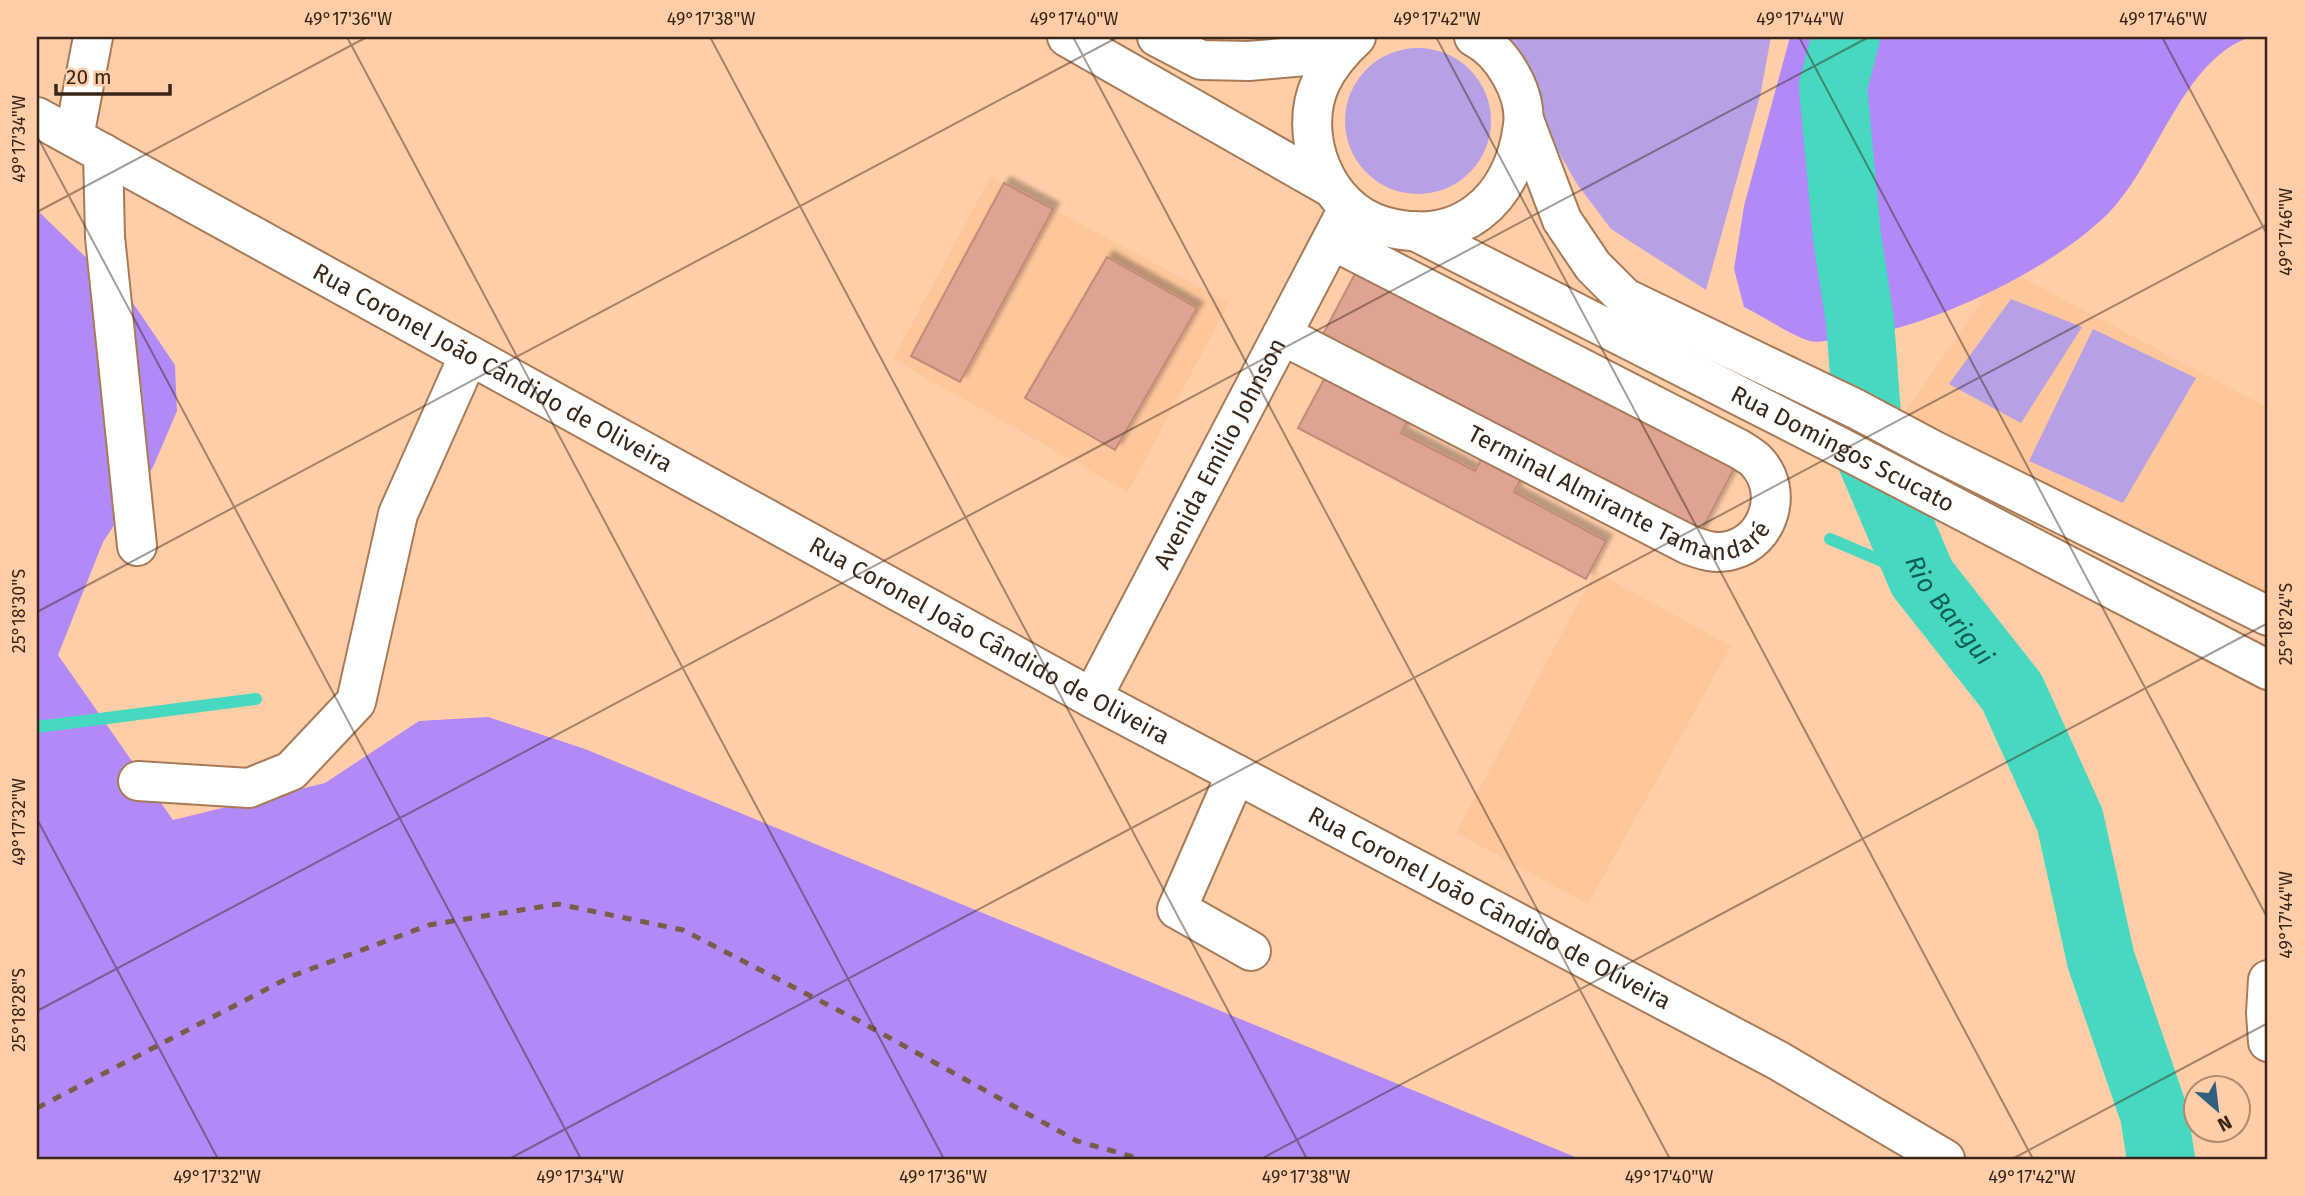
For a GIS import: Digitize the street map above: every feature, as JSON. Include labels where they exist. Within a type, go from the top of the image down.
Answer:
[{"type":"main road","points":[[93,37],[88,145],[104,237],[137,546]]},
{"type":"main road","points":[[1067,37],[1337,211],[1380,225],[1415,232],[1450,227],[1480,211],[1505,186],[1520,154],[1524,120],[1517,89],[1502,61],[1478,38]]},
{"type":"main road","points":[[1157,37],[1201,60],[1249,61],[1348,45]]},
{"type":"main road","points":[[1337,211],[1315,154],[1312,118],[1320,83],[1348,45]]},
{"type":"main road","name":"Rua Coronel João Cândido de Oliveira","points":[[37,117],[1092,698],[1779,1061],[1945,1159]]},
{"type":"main road","name":"Rua Domingos Scucato","points":[[1524,120],[1562,220],[1593,266],[1625,298],[1856,409],[2268,616]]},
{"type":"main road","name":"Avenida Emilio Johnson","points":[[1092,698],[1282,335],[1337,211]]},
{"type":"main road","name":"Terminal Almirante Tamandaré","points":[[1282,335],[1689,545],[1710,552],[1732,551],[1751,541],[1765,524],[1772,503],[1769,481],[1757,462],[1337,211]]},
{"type":"main road","name":"Rua Domingos Scucato","points":[[1415,232],[1836,445],[2268,670]]},
{"type":"main road","points":[[138,781],[248,788],[291,771],[356,702],[398,514],[469,355]]},
{"type":"main road","points":[[1236,774],[1177,909],[1251,951]]},
{"type":"main road","points":[[2268,980],[2268,1042]]},
{"type":"shaded area","points":[[1504,37],[1771,37],[1760,96],[1706,290],[1611,229],[1577,184],[1532,106]]},
{"type":"shaded area","points":[[1790,37],[2250,37],[2227,49],[2207,66],[2174,112],[2145,163],[2114,207],[2059,253],[2023,275],[1946,312],[1869,335],[1816,342],[1793,334],[1744,307],[1734,269],[1744,206]]},
{"type":"shaded area","points":[[1418,48],[1446,53],[1470,69],[1486,93],[1491,121],[1486,149],[1470,173],[1446,189],[1418,194],[1390,189],[1366,173],[1350,149],[1345,121],[1350,93],[1366,69],[1390,53]]},
{"type":"shaded area","points":[[991,176],[1229,303],[1128,492],[893,359]]},
{"type":"shaded area","points":[[37,210],[133,303],[175,365],[177,411],[153,467],[103,542],[58,655],[173,820],[325,783],[419,721],[488,717],[585,749],[1580,1159],[37,1159]]},
{"type":"shaded area","points":[[2004,268],[2268,408],[2268,595],[1904,414]]},
{"type":"shaded area","points":[[2011,299],[2082,327],[2021,423],[1949,384]]},
{"type":"shaded area","points":[[2093,329],[2196,378],[2123,503],[2029,461]]},
{"type":"shaded area","points":[[1595,571],[1731,646],[1588,904],[1456,833]]},
{"type":"building","points":[[1004,183],[1053,209],[960,382],[911,356]]},
{"type":"building","points":[[1107,257],[1197,308],[1115,450],[1025,398]]},
{"type":"building","points":[[1358,268],[1736,465],[1698,537],[1535,452],[1514,492],[1606,541],[1586,579],[1298,428],[1328,372],[1411,415],[1401,433],[1475,471],[1496,432],[1320,340]]},
{"type":"waterway","name":"Rio Barigui","points":[[1846,37],[1833,87],[1847,237],[1860,321],[1870,456],[1922,578],[2012,692],[2070,820],[2101,960],[2154,1114],[2161,1159]]},
{"type":"waterway","points":[[1830,539],[1922,578]]},
{"type":"waterway","points":[[37,727],[256,699]]},
{"type":"railway","points":[[37,1108],[292,976],[429,925],[558,904],[683,930],[859,1021],[1077,1141],[1141,1159]]}]
